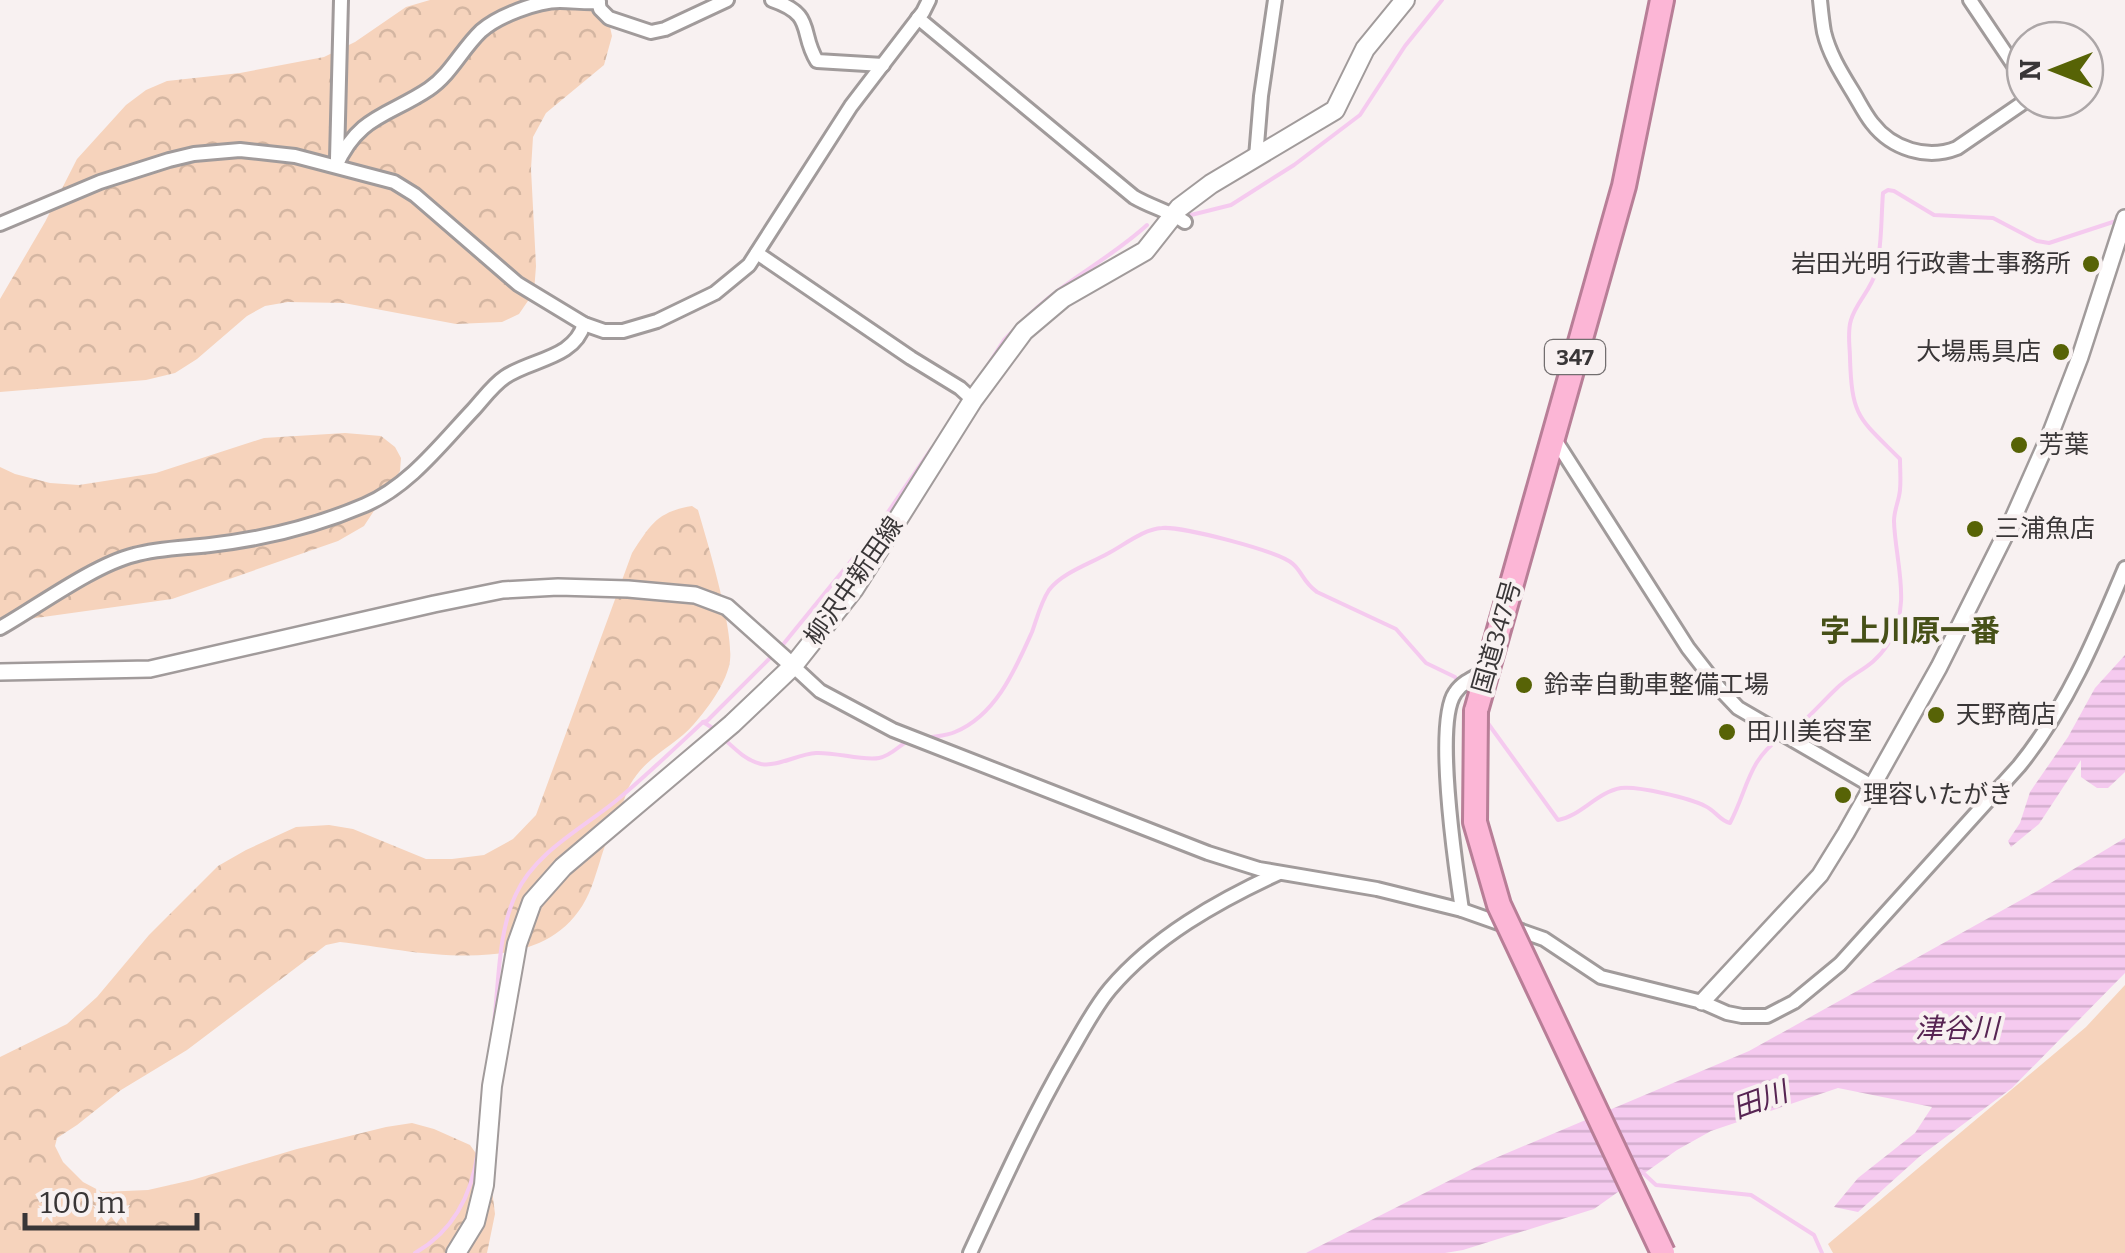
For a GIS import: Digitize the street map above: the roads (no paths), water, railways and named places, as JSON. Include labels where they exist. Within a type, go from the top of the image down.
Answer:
[{"type":"highway","name":"国道347号","points":[[1662,0],[1624,186],[1477,675],[1474,822],[1499,906],[1663,1253]]},
{"type":"main road","name":"柳沢中新田線","points":[[456,1253],[475,1222],[484,1185],[492,1086],[518,944],[532,902],[563,867],[732,724],[854,590],[973,400],[1024,331],[1063,298],[1145,251],[1179,218],[1179,208],[1210,184],[1335,110],[1365,49],[1406,0]]},
{"type":"street","points":[[336,166],[341,0]]},
{"type":"street","points":[[336,166],[365,125],[437,83],[482,30],[496,21],[542,2],[598,1],[609,18],[651,32],[727,0]]},
{"type":"street","points":[[772,0],[788,6],[801,18],[817,61],[883,65]]},
{"type":"street","points":[[0,224],[100,182],[194,154],[261,151],[381,178],[415,195],[518,284],[584,324],[604,331],[623,331],[657,322],[715,293],[749,265],[823,148],[929,0]]},
{"type":"street","points":[[1256,156],[1275,0]]},
{"type":"street","points":[[1820,0],[1824,31],[1837,66],[1872,123],[1906,149],[1944,154],[2005,115]]},
{"type":"street","points":[[1970,0],[2005,52]]},
{"type":"street","points":[[918,18],[1134,197],[1179,218]]},
{"type":"street","points":[[1702,1002],[1820,875],[1939,666],[2050,435],[2125,218]]},
{"type":"street","points":[[757,253],[973,400]]},
{"type":"street","points":[[0,628],[92,573],[130,556],[279,533],[367,504],[414,473],[502,378],[566,349],[582,334],[584,324]]},
{"type":"street","points":[[1552,435],[1720,690],[1738,708],[1872,786]]},
{"type":"street","points":[[0,672],[150,669],[503,590],[558,587],[695,595],[727,607],[820,691],[930,746],[1208,853],[1259,869],[1377,889],[1462,910],[1544,939],[1601,977],[1742,1016],[1766,1016],[1794,1002],[1840,964],[2043,737],[2098,634],[2125,568]]},
{"type":"street","points":[[1462,910],[1451,828],[1449,709],[1454,694],[1477,675]]},
{"type":"street","points":[[970,1253],[1039,1108],[1108,990],[1186,922],[1282,872]]},
{"type":"water","points":[[2125,655],[2125,772],[2108,788],[2097,788],[2081,777],[2081,760],[2039,824],[2011,847],[2008,841],[2020,823],[2030,792],[2068,737],[2095,688]]},
{"type":"water","name":"津谷川","points":[[2125,838],[2125,973],[2012,1088],[1919,1157],[1858,1212],[1834,1207],[1858,1178],[1915,1133],[1932,1107],[1838,1088],[1711,1131],[1677,1150],[1594,1209],[1463,1250],[1306,1253],[1486,1162],[1749,1051]]},
{"type":"waterway","points":[[1183,217],[1231,205],[1294,165],[1360,115],[1405,46],[1442,0]]},
{"type":"waterway","points":[[1790,732],[1882,652],[1900,614],[1894,521],[1900,459],[1860,416],[1853,394],[1849,339],[1853,313],[1876,271],[1883,193],[1894,191],[1934,215],[1993,218],[2037,241],[2049,243],[2119,220]]},
{"type":"waterway","points":[[1025,319],[1147,225]]},
{"type":"waterway","points":[[985,370],[1015,329]]},
{"type":"waterway","points":[[781,647],[873,534],[932,448]]},
{"type":"waterway","points":[[925,738],[955,732],[993,703],[1019,661],[1054,584],[1140,535],[1162,528],[1229,540],[1284,559],[1317,592],[1396,629],[1426,663],[1458,682]]},
{"type":"waterway","points":[[494,1023],[506,924],[524,879],[547,853],[617,800],[707,721],[774,654]]},
{"type":"waterway","points":[[703,722],[716,730]]},
{"type":"waterway","points":[[1487,722],[1558,820],[1612,790],[1629,788],[1698,803],[1730,823],[1755,765],[1782,737]]},
{"type":"waterway","points":[[722,737],[745,757],[761,764],[816,753],[879,758],[906,742]]},
{"type":"waterway","points":[[415,1253],[440,1234],[459,1210],[478,1151]]},
{"type":"waterway","points":[[1641,1171],[1656,1185],[1751,1195],[1814,1235],[1822,1253]]},
{"type":"place","name":"岩田光明 行政書士事務所","points":[[2091,264]]},
{"type":"place","name":"大場馬具店","points":[[2061,352]]},
{"type":"place","name":"芳葉","points":[[2019,445]]},
{"type":"place","name":"三浦魚店","points":[[1975,529]]},
{"type":"place","name":"鈴幸自動車整備工場","points":[[1524,685]]},
{"type":"place","name":"天野商店","points":[[1936,715]]},
{"type":"place","name":"田川美容室","points":[[1727,732]]},
{"type":"place","name":"理容いたがき","points":[[1843,795]]},
{"type":"district","name":"字上川原一番","points":[[1910,631]]},
{"type":"water label","name":"田川","points":[[1760,1100]]}]
